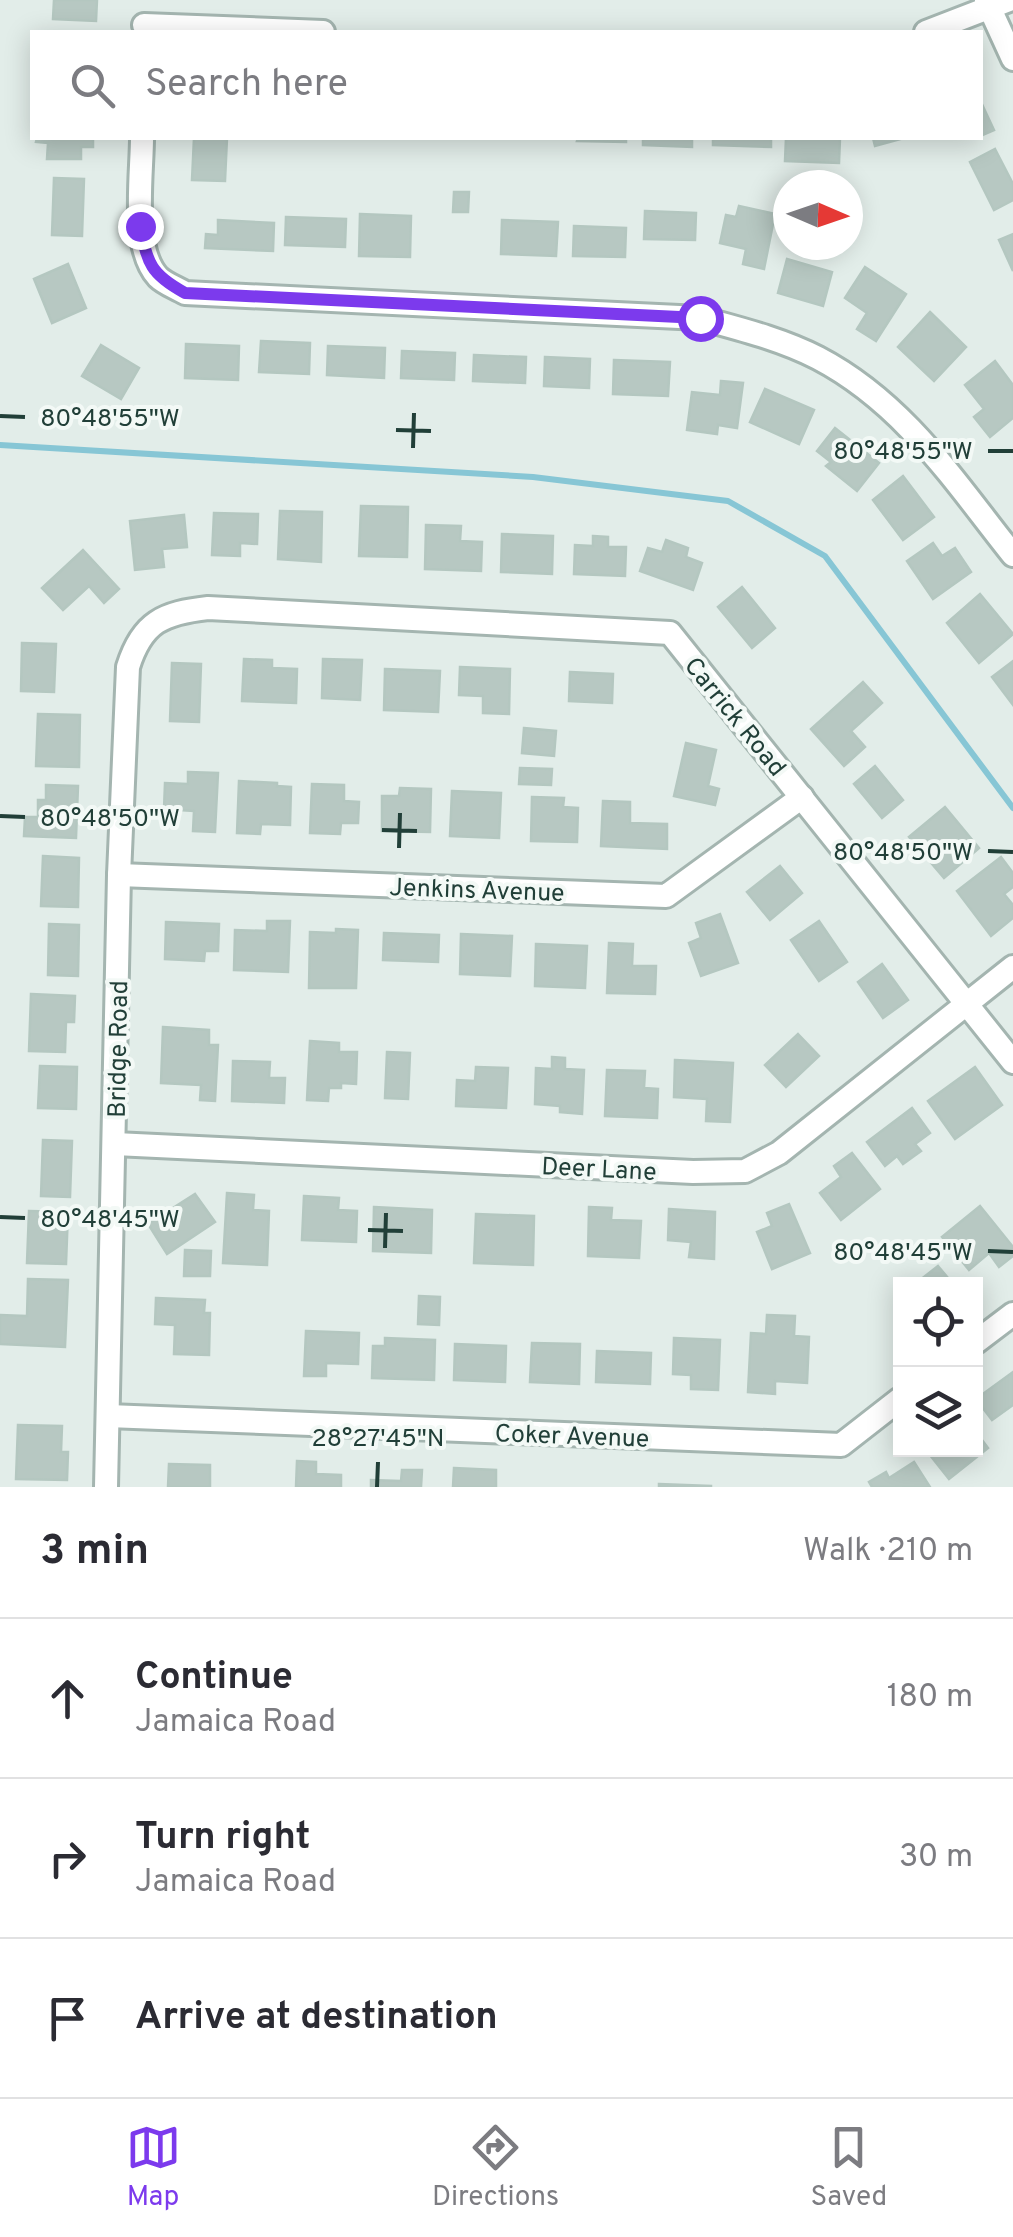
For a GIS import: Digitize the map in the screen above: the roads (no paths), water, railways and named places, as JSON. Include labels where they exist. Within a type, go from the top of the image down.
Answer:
[{"type":"street","points":[[145,0],[144,29],[204,30]]},
{"type":"street","points":[[931,30],[995,3],[1013,60]]},
{"type":"street","points":[[142,140],[140,226],[148,261],[160,279],[185,293],[700,318],[767,337],[818,358],[873,394],[912,427],[1013,555]]},
{"type":"street","name":"Carrick Road","points":[[156,620],[182,610],[208,608],[670,633],[1013,1062]]},
{"type":"street","name":"Bridge Road","points":[[106,1487],[119,875],[128,667],[136,642],[156,620]]},
{"type":"street","name":"Jenkins Avenue","points":[[119,875],[666,896],[802,798]]},
{"type":"street","name":"Deer Lane","points":[[115,1144],[693,1172],[745,1171],[779,1153],[1013,967]]},
{"type":"street","points":[[983,1337],[1013,1314]]},
{"type":"street","name":"Coker Avenue","points":[[108,1416],[840,1445],[893,1405]]},
{"type":"waterway","points":[[0,445],[533,477],[728,501],[825,556],[1013,808]]}]
